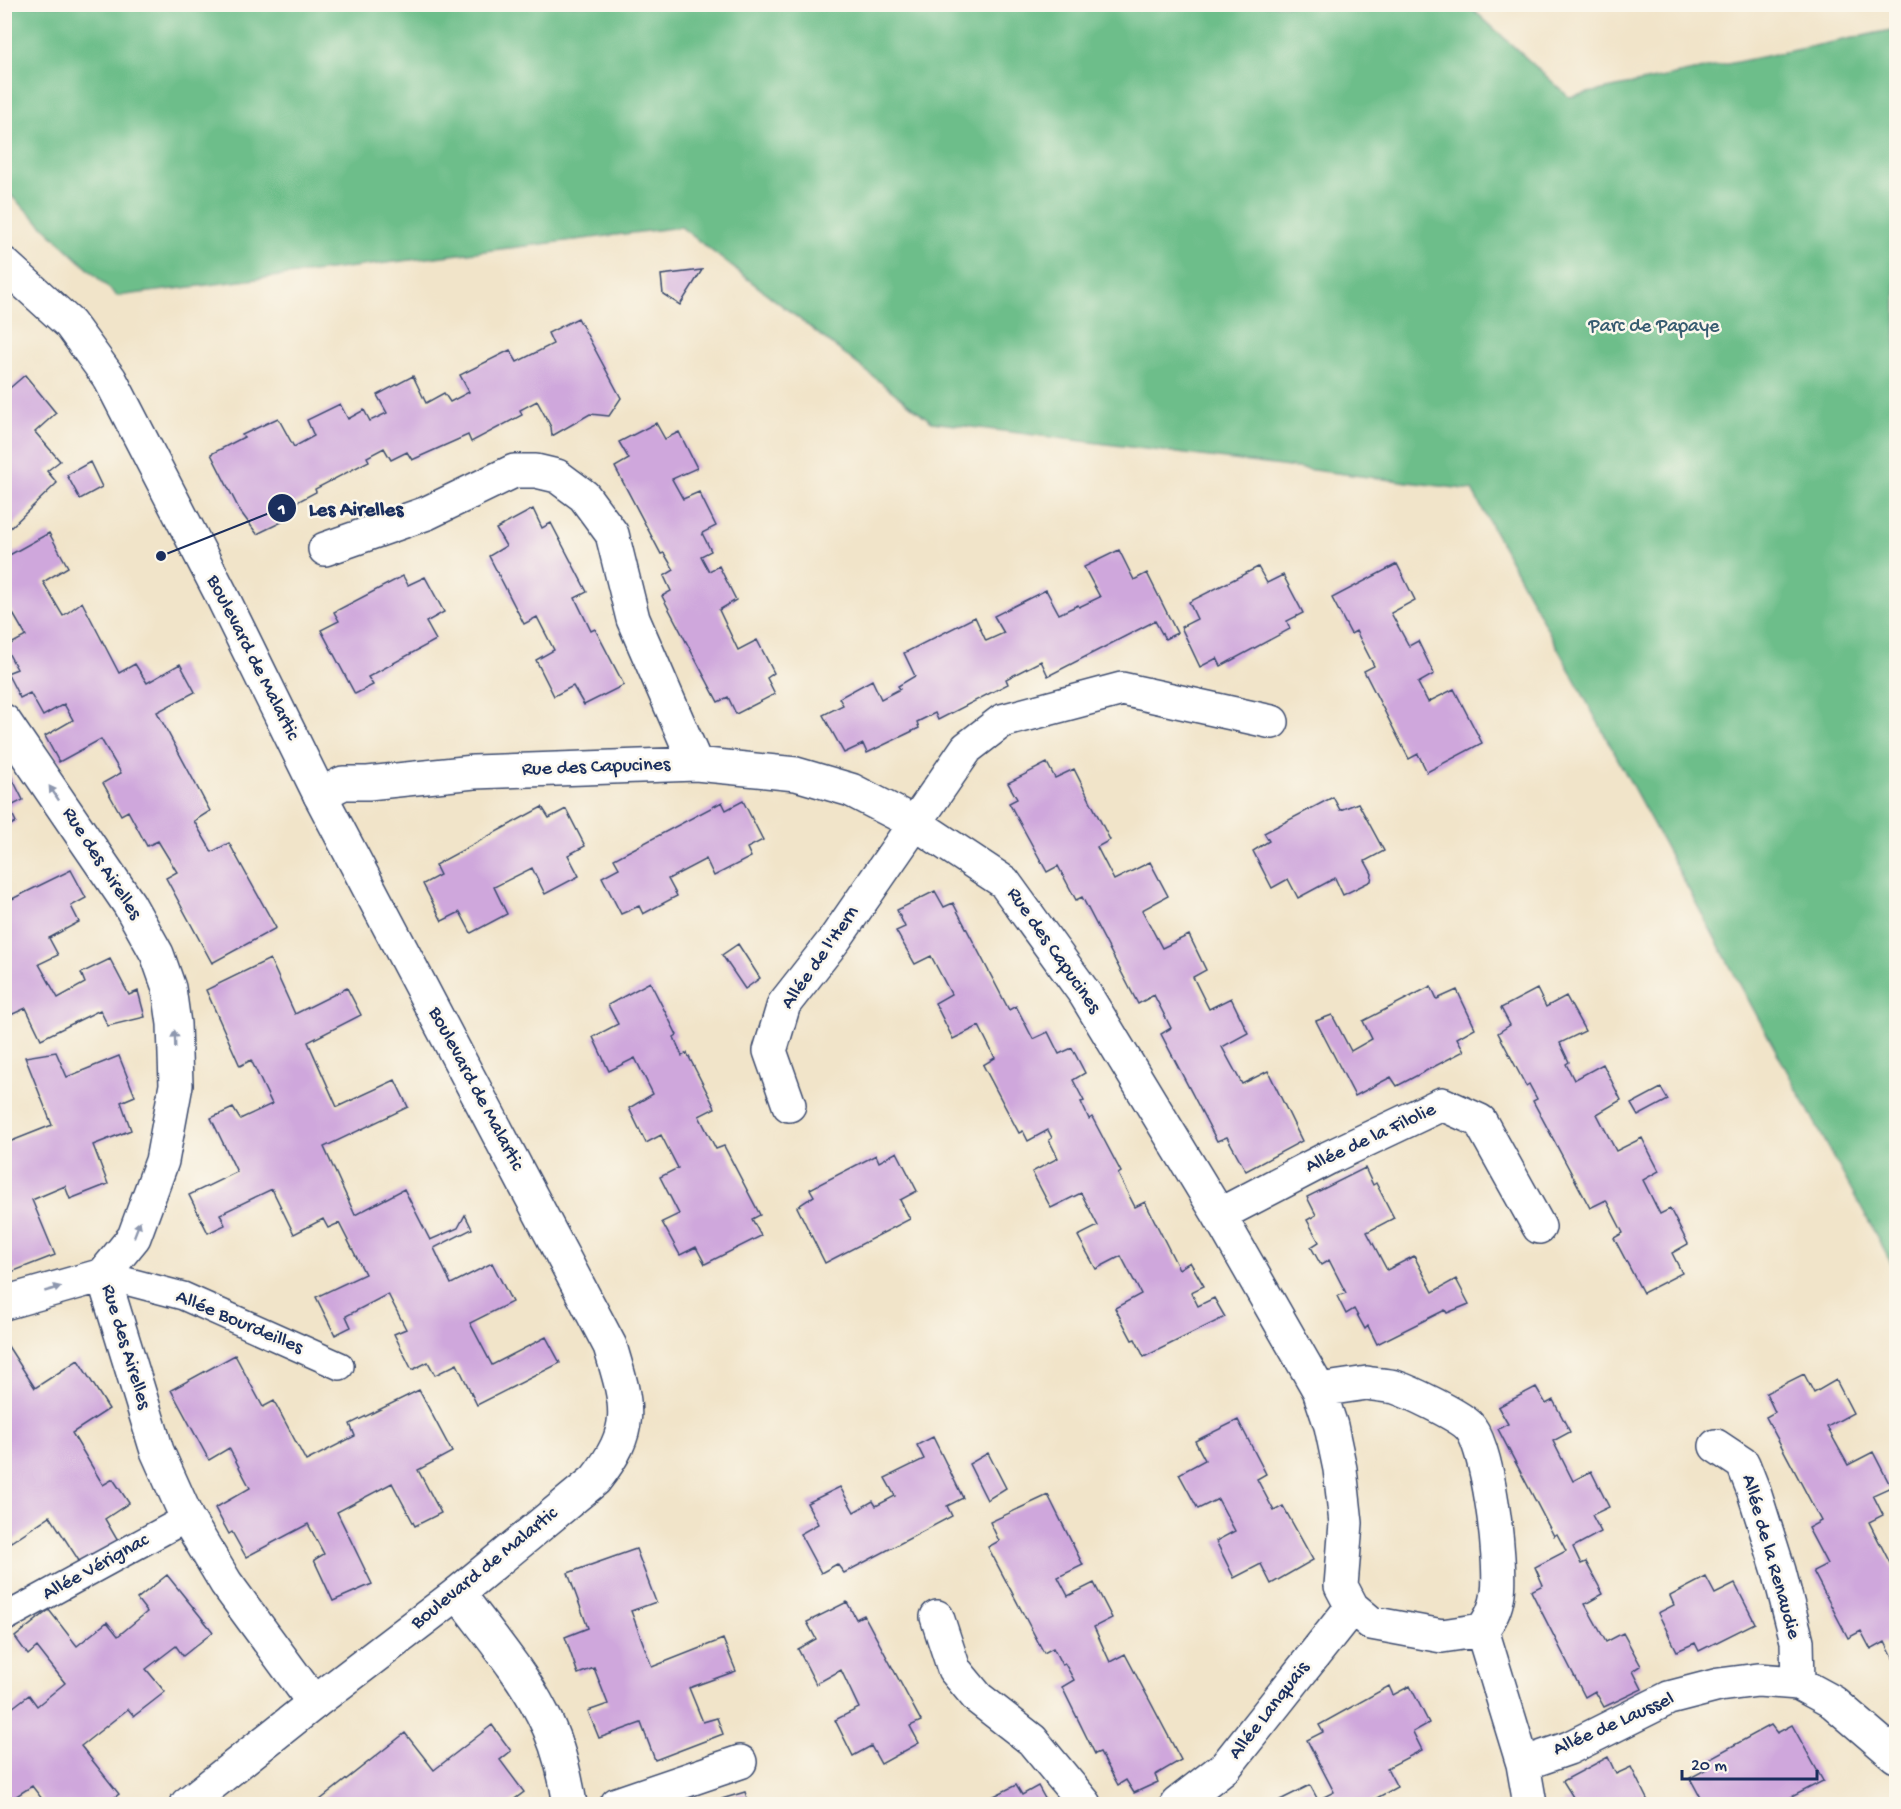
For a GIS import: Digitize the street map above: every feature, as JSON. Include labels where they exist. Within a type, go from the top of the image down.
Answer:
[{"type":"street","name":"Boulevard de Malartic","points":[[4,264],[70,324],[110,379],[220,592],[320,795],[610,1346],[626,1410],[622,1435],[610,1461],[595,1480],[458,1593],[187,1804]]},
{"type":"street","points":[[325,549],[428,513],[514,471],[536,471],[556,476],[584,496],[612,534],[633,619],[696,764]]},
{"type":"street","name":"Allée de l'Hern","points":[[789,1105],[770,1051],[784,1004],[835,939],[968,748],[1002,721],[1122,690],[1272,722]]},
{"type":"street","name":"Rue des Airelles","points":[[4,721],[129,904],[157,954],[169,988],[174,1024],[176,1085],[162,1161],[134,1238],[103,1275],[157,1451],[187,1518],[226,1583],[314,1703]]},
{"type":"street","name":"Rue des Capucines","points":[[320,795],[343,783],[368,783],[474,772],[696,764],[796,774],[851,790],[915,823],[1004,882],[1085,994],[1219,1215],[1319,1390],[1331,1426],[1340,1469],[1346,1524],[1341,1586],[1352,1607]]},
{"type":"street","name":"Allée de la Filolie","points":[[1219,1215],[1328,1158],[1442,1104],[1480,1121],[1539,1227]]},
{"type":"street","points":[[4,1303],[103,1275]]},
{"type":"street","points":[[1319,1390],[1367,1383],[1395,1388],[1441,1409],[1469,1426],[1484,1458],[1496,1529],[1498,1592],[1492,1617],[1482,1630],[1442,1636],[1371,1623],[1352,1607]]},
{"type":"street","name":"Allée de la Renaudie","points":[[1716,1446],[1743,1464],[1754,1492],[1779,1571],[1797,1641],[1798,1683]]},
{"type":"street","points":[[458,1593],[518,1674],[542,1713],[560,1755],[570,1804]]},
{"type":"street","name":"Allée Lanquais","points":[[1177,1804],[1226,1766],[1352,1607]]},
{"type":"street","points":[[937,1617],[954,1669],[978,1698],[1032,1740],[1085,1804]]},
{"type":"street","points":[[1482,1630],[1523,1764],[1530,1804]]},
{"type":"street","name":"Allée de Laussel","points":[[1523,1764],[1569,1748],[1669,1698],[1719,1685],[1758,1680],[1798,1683],[1833,1702],[1896,1756]]},
{"type":"street","points":[[617,1804],[740,1762]]},
{"type":"lane","name":"Allée Bourdeilles","points":[[103,1275],[183,1296],[339,1366]]},
{"type":"lane","name":"Allée Vérignac","points":[[4,1618],[187,1518]]},
{"type":"green space","name":"Parc de Papaye","points":[[4,5],[1468,5],[1569,97],[1896,29],[1896,1272],[1472,490],[932,422],[681,227],[117,296],[5,190]]},
{"type":"building","points":[[702,270],[680,305],[663,294],[661,275]]},
{"type":"building","points":[[578,318],[621,398],[609,416],[590,414],[552,436],[551,427],[537,401],[520,410],[522,415],[471,442],[468,435],[412,460],[407,452],[391,460],[384,448],[367,457],[369,461],[315,489],[316,492],[282,510],[288,519],[257,534],[240,511],[211,454],[244,437],[242,435],[278,418],[294,447],[314,436],[307,420],[340,404],[348,419],[364,410],[370,421],[387,413],[377,395],[413,376],[426,403],[444,393],[450,402],[469,392],[460,375],[510,350],[517,362],[553,344],[548,333]]},
{"type":"building","points":[[25,375],[56,413],[35,432],[60,461],[47,471],[57,483],[6,532],[4,393]]},
{"type":"building","points":[[656,423],[665,439],[679,432],[697,468],[672,479],[683,499],[699,492],[716,526],[702,533],[711,551],[701,556],[709,571],[719,566],[736,600],[719,610],[738,650],[757,640],[774,673],[767,678],[775,694],[736,714],[728,697],[718,702],[662,596],[671,591],[664,576],[674,570],[664,553],[661,554],[615,467],[629,459],[619,442]]},
{"type":"building","points":[[90,462],[102,487],[80,499],[67,475]]},
{"type":"building","points":[[533,509],[542,528],[551,523],[587,592],[575,598],[591,631],[595,629],[624,685],[584,705],[573,686],[554,696],[536,660],[554,650],[537,617],[524,624],[489,556],[506,546],[496,529]]},
{"type":"building","points":[[49,533],[68,567],[43,582],[63,616],[82,602],[119,673],[135,664],[147,683],[180,664],[195,692],[157,712],[210,811],[194,821],[212,852],[229,843],[276,928],[212,963],[166,878],[177,872],[158,841],[147,846],[128,811],[121,815],[103,783],[121,773],[101,739],[59,762],[45,736],[73,720],[64,704],[43,716],[30,693],[20,698],[7,673],[17,669],[5,647],[26,636],[4,598],[4,558]]},
{"type":"building","points":[[1119,550],[1134,580],[1147,573],[1177,633],[1165,639],[1155,621],[1048,676],[1041,661],[1006,679],[1008,684],[938,720],[935,713],[917,722],[919,728],[867,753],[863,744],[844,753],[823,715],[843,705],[839,698],[872,680],[881,699],[900,689],[898,686],[915,676],[904,653],[975,617],[986,641],[1004,633],[994,616],[1046,590],[1059,614],[1100,597],[1084,567]]},
{"type":"building","points":[[1397,564],[1415,600],[1391,613],[1409,646],[1418,641],[1434,674],[1418,683],[1428,702],[1454,689],[1482,743],[1427,772],[1418,754],[1409,759],[1364,671],[1374,666],[1356,631],[1351,634],[1332,598]]},
{"type":"building","points":[[1258,567],[1267,583],[1283,575],[1303,613],[1287,621],[1290,629],[1221,666],[1217,658],[1200,667],[1181,627],[1197,619],[1189,602]]},
{"type":"building","points":[[403,576],[408,585],[425,577],[444,612],[426,622],[436,640],[368,677],[373,685],[355,694],[321,630],[339,621],[334,612]]},
{"type":"building","points":[[1047,763],[1055,778],[1074,769],[1110,840],[1097,847],[1114,880],[1150,862],[1168,896],[1142,910],[1162,948],[1189,935],[1206,970],[1193,977],[1209,1009],[1231,998],[1248,1033],[1222,1047],[1242,1084],[1268,1071],[1302,1141],[1246,1171],[1227,1137],[1217,1141],[1161,1034],[1171,1028],[1154,995],[1138,1004],[1082,897],[1076,900],[1058,866],[1047,872],[1009,803],[1017,799],[1008,783]]},
{"type":"building","points":[[10,774],[23,800],[9,807],[16,822],[4,829],[4,776]]},
{"type":"building","points":[[1333,797],[1340,810],[1358,803],[1384,851],[1365,861],[1372,874],[1371,881],[1343,895],[1335,878],[1298,898],[1288,879],[1272,888],[1253,851],[1269,841],[1264,833]]},
{"type":"building","points":[[743,801],[763,840],[747,848],[751,857],[714,876],[706,859],[668,879],[677,896],[643,914],[639,906],[621,914],[602,877],[619,868],[614,859],[722,802],[726,810]]},
{"type":"building","points":[[542,807],[549,818],[566,809],[585,846],[568,855],[579,876],[545,894],[532,868],[494,887],[507,914],[471,933],[460,912],[442,921],[423,884],[440,875],[435,865]]},
{"type":"building","points":[[71,870],[86,898],[71,906],[79,922],[49,938],[58,955],[39,964],[58,998],[85,983],[81,973],[110,959],[129,995],[138,991],[145,1017],[108,1026],[100,1010],[41,1039],[26,1008],[4,1018],[4,895],[8,901]]},
{"type":"building","points":[[935,891],[944,907],[953,903],[1009,1010],[1016,1006],[1033,1039],[1048,1032],[1059,1054],[1072,1048],[1085,1073],[1073,1080],[1084,1101],[1081,1102],[1089,1119],[1092,1117],[1121,1172],[1118,1174],[1135,1207],[1145,1202],[1179,1269],[1190,1262],[1204,1286],[1191,1292],[1198,1306],[1214,1298],[1225,1317],[1144,1357],[1135,1339],[1132,1340],[1115,1308],[1141,1294],[1121,1256],[1096,1269],[1078,1236],[1098,1226],[1081,1193],[1051,1208],[1032,1172],[1058,1158],[1049,1140],[1052,1138],[1048,1130],[1028,1141],[1023,1131],[1019,1133],[983,1065],[995,1058],[979,1026],[953,1039],[935,1003],[951,994],[931,956],[915,964],[896,931],[905,927],[897,910]]},
{"type":"building","points":[[738,944],[760,978],[745,989],[722,955]]},
{"type":"building","points":[[270,959],[295,1014],[347,988],[361,1015],[308,1042],[337,1107],[395,1080],[408,1107],[324,1147],[355,1215],[404,1189],[430,1240],[458,1228],[465,1215],[472,1229],[434,1248],[451,1284],[492,1263],[512,1302],[470,1323],[492,1365],[546,1337],[560,1363],[477,1405],[457,1364],[435,1375],[428,1362],[412,1370],[394,1334],[406,1329],[388,1294],[346,1316],[351,1327],[335,1335],[316,1297],[365,1274],[339,1223],[328,1228],[323,1219],[294,1234],[272,1189],[220,1214],[225,1225],[208,1233],[189,1195],[237,1172],[211,1118],[233,1108],[240,1119],[272,1104],[251,1060],[240,1066],[206,990]]},
{"type":"building","points":[[650,982],[677,1035],[674,1037],[682,1056],[687,1053],[715,1108],[699,1116],[716,1149],[724,1146],[760,1215],[752,1219],[761,1236],[705,1264],[696,1247],[680,1255],[662,1222],[679,1214],[660,1177],[678,1168],[661,1135],[646,1143],[629,1108],[653,1094],[635,1058],[609,1071],[593,1037],[618,1024],[608,1005]]},
{"type":"building","points":[[1431,986],[1437,999],[1457,990],[1475,1028],[1457,1038],[1464,1051],[1397,1086],[1391,1077],[1355,1096],[1316,1021],[1332,1015],[1351,1051],[1372,1039],[1363,1021]]},
{"type":"building","points":[[1537,989],[1546,1007],[1566,996],[1585,1031],[1560,1043],[1569,1062],[1566,1064],[1574,1080],[1603,1064],[1621,1100],[1597,1114],[1616,1151],[1642,1138],[1659,1171],[1643,1180],[1660,1214],[1670,1209],[1688,1244],[1672,1253],[1682,1273],[1643,1293],[1614,1238],[1623,1233],[1606,1200],[1590,1208],[1533,1101],[1537,1099],[1529,1084],[1526,1086],[1498,1033],[1510,1025],[1501,1008]]},
{"type":"building","points":[[56,1052],[67,1077],[119,1056],[135,1096],[121,1102],[131,1130],[93,1145],[108,1184],[70,1199],[65,1186],[32,1200],[55,1255],[4,1275],[4,1144],[52,1125],[25,1057]]},
{"type":"building","points":[[1661,1088],[1668,1100],[1638,1116],[1631,1104]]},
{"type":"building","points":[[897,1152],[917,1191],[900,1200],[910,1219],[825,1263],[797,1207],[814,1196],[810,1189],[876,1155],[879,1162]]},
{"type":"building","points":[[1365,1168],[1373,1185],[1376,1183],[1394,1218],[1367,1232],[1387,1270],[1414,1256],[1433,1292],[1456,1279],[1469,1304],[1447,1313],[1445,1310],[1377,1344],[1368,1326],[1365,1329],[1354,1309],[1346,1314],[1337,1296],[1346,1293],[1329,1260],[1321,1265],[1311,1247],[1319,1242],[1307,1220],[1316,1215],[1307,1197]]},
{"type":"building","points":[[4,1340],[35,1388],[78,1360],[109,1409],[72,1433],[103,1485],[113,1479],[129,1503],[105,1519],[119,1543],[83,1567],[50,1516],[11,1542],[5,1531],[5,1454],[8,1452],[4,1447]]},
{"type":"building","points":[[235,1355],[263,1407],[274,1401],[306,1461],[355,1436],[350,1424],[419,1390],[452,1452],[418,1470],[441,1513],[415,1526],[392,1483],[337,1512],[372,1584],[333,1601],[314,1560],[324,1554],[308,1524],[246,1557],[232,1532],[229,1534],[215,1508],[250,1488],[229,1448],[209,1460],[171,1390]]},
{"type":"building","points":[[1804,1374],[1814,1393],[1836,1380],[1853,1413],[1827,1427],[1848,1465],[1873,1452],[1891,1487],[1873,1495],[1883,1515],[1869,1522],[1896,1575],[1896,1664],[1885,1642],[1871,1650],[1861,1631],[1848,1638],[1813,1571],[1827,1564],[1808,1528],[1821,1521],[1766,1417],[1775,1412],[1766,1393]]},
{"type":"building","points":[[1536,1387],[1546,1404],[1553,1400],[1570,1432],[1553,1441],[1573,1481],[1591,1471],[1609,1507],[1592,1515],[1601,1532],[1573,1547],[1581,1564],[1586,1562],[1603,1594],[1585,1604],[1606,1642],[1623,1633],[1641,1666],[1633,1671],[1642,1689],[1604,1707],[1595,1691],[1585,1697],[1531,1591],[1543,1585],[1535,1567],[1566,1551],[1557,1534],[1554,1536],[1498,1429],[1508,1424],[1498,1407]]},
{"type":"building","points":[[1238,1420],[1266,1474],[1257,1479],[1274,1511],[1283,1506],[1313,1560],[1271,1584],[1261,1564],[1234,1578],[1216,1541],[1235,1531],[1218,1499],[1198,1509],[1179,1474],[1205,1460],[1195,1441]]},
{"type":"building","points":[[933,1437],[963,1498],[947,1506],[952,1516],[844,1573],[837,1564],[821,1573],[800,1534],[818,1524],[807,1503],[840,1487],[854,1512],[873,1501],[876,1506],[895,1496],[885,1478],[924,1459],[917,1445]]},
{"type":"building","points":[[988,1453],[1006,1488],[987,1500],[969,1464]]},
{"type":"building","points":[[1048,1495],[1083,1565],[1058,1577],[1068,1596],[1094,1583],[1112,1618],[1094,1627],[1110,1662],[1125,1654],[1181,1760],[1155,1775],[1158,1782],[1134,1793],[1126,1780],[1118,1785],[1100,1752],[1095,1754],[1062,1687],[1074,1680],[1065,1664],[1062,1665],[1053,1648],[1044,1653],[988,1547],[999,1541],[990,1522]]},
{"type":"building","points":[[636,1549],[656,1602],[631,1611],[652,1667],[723,1639],[736,1671],[689,1688],[703,1722],[717,1718],[723,1734],[655,1760],[641,1723],[599,1738],[588,1711],[608,1704],[594,1668],[578,1674],[565,1637],[588,1628],[568,1573]]},
{"type":"building","points":[[167,1575],[213,1632],[183,1656],[176,1646],[146,1669],[165,1692],[134,1716],[128,1709],[81,1746],[119,1794],[106,1804],[98,1804],[94,1799],[88,1804],[46,1804],[32,1786],[4,1804],[4,1714],[29,1695],[37,1706],[65,1683],[37,1647],[28,1655],[15,1637],[49,1610],[77,1646],[107,1622],[118,1636],[147,1612],[137,1599]]},
{"type":"building","points":[[1706,1577],[1715,1594],[1735,1584],[1755,1623],[1699,1651],[1695,1643],[1677,1651],[1658,1613],[1674,1605],[1670,1596]]},
{"type":"building","points":[[847,1602],[856,1619],[864,1615],[921,1721],[910,1726],[919,1743],[881,1764],[871,1746],[853,1756],[835,1720],[859,1708],[841,1670],[816,1684],[798,1649],[816,1639],[807,1622]]},
{"type":"building","points":[[1389,1686],[1393,1695],[1410,1686],[1429,1723],[1413,1732],[1422,1750],[1387,1768],[1397,1787],[1366,1804],[1272,1804],[1310,1785],[1318,1800],[1334,1792],[1307,1740],[1323,1732],[1319,1725]]},
{"type":"building","points":[[492,1725],[511,1751],[500,1760],[524,1792],[508,1804],[315,1804],[405,1733],[434,1770]]},
{"type":"building","points":[[1771,1725],[1777,1733],[1792,1725],[1823,1781],[1778,1804],[1704,1804],[1690,1778],[1707,1769],[1703,1762]]},
{"type":"building","points":[[1608,1757],[1616,1774],[1631,1767],[1648,1801],[1640,1804],[1561,1804],[1573,1797],[1563,1781]]},
{"type":"building","points":[[1016,1785],[1022,1795],[1038,1786],[1048,1804],[978,1804]]},
{"type":"building","points":[[745,1792],[749,1804],[705,1804]]},
{"type":"place","name":"Les Airelles","points":[[161,556]]}]
